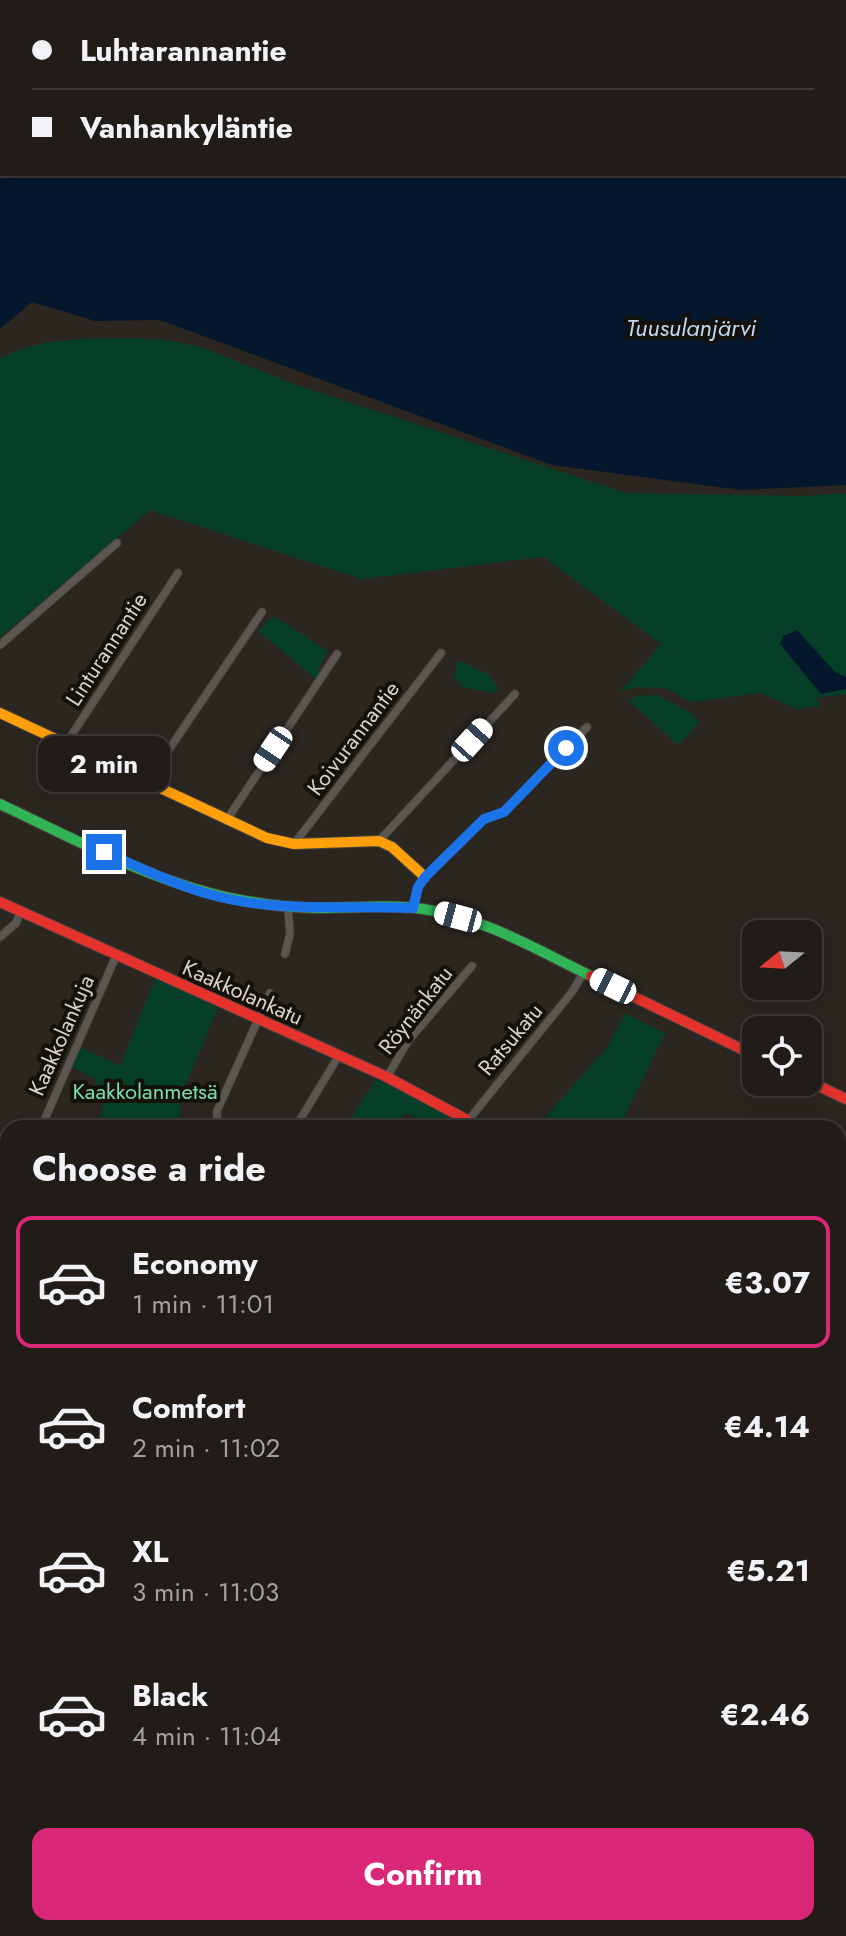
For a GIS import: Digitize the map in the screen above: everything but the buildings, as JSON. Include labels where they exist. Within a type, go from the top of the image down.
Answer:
[{"type":"street","points":[[0,645],[117,543]]},
{"type":"street","name":"Linturannantie","points":[[65,745],[178,573]]},
{"type":"street","points":[[147,782],[262,612]]},
{"type":"street","name":"Koivurannantie","points":[[294,844],[441,653]]},
{"type":"street","points":[[226,821],[337,654]]},
{"type":"street","points":[[379,841],[515,694]]},
{"type":"street","points":[[0,713],[267,838],[294,844],[379,841],[392,847],[425,877]]},
{"type":"street","points":[[413,908],[418,887],[425,877],[484,819],[504,812],[587,727]]},
{"type":"street","points":[[0,804],[186,886],[214,895],[288,907],[413,908],[479,922],[742,1049]]},
{"type":"street","name":"Kaakkolankatu","points":[[0,902],[387,1077],[458,1120]]},
{"type":"street","points":[[285,954],[290,934],[288,907]]},
{"type":"street","points":[[0,937],[16,923],[20,913]]},
{"type":"street","name":"Kaakkolankuja","points":[[44,1120],[116,956]]},
{"type":"street","name":"Röynänkatu","points":[[387,1077],[408,1041],[472,966]]},
{"type":"street","name":"Ratsukatu","points":[[468,1120],[572,992],[584,972]]},
{"type":"street","points":[[217,1120],[217,1111],[270,993]]},
{"type":"street","points":[[300,1120],[338,1057]]},
{"type":"street","points":[[822,1088],[846,1099]]},
{"type":"green space","points":[[159,339],[201,347],[294,384],[626,493],[805,496],[846,493],[846,694],[815,698],[820,706],[797,709],[761,693],[691,702],[665,688],[636,687],[620,692],[661,644],[544,557],[361,579],[150,510],[0,637],[0,359],[34,345],[55,341]]},
{"type":"green space","points":[[273,616],[328,651],[318,670],[321,673],[317,680],[258,631]]},
{"type":"green space","points":[[458,660],[488,674],[498,688],[496,693],[462,687],[454,676]]},
{"type":"green space","points":[[658,695],[691,713],[699,723],[678,745],[628,700]]},
{"type":"green space","name":"Kaakkolanmetsä","points":[[156,976],[219,1005],[180,1098],[181,1120],[98,1120],[103,1108],[95,1079],[70,1066],[79,1046],[120,1066]]},
{"type":"green space","points":[[625,1013],[665,1033],[623,1120],[542,1120],[607,1048]]},
{"type":"green space","points":[[376,1079],[456,1118],[422,1120],[406,1113],[402,1120],[350,1120]]},
{"type":"water","name":"Tuusulanjärvi","points":[[0,176],[846,176],[846,485],[741,490],[552,465],[160,320],[95,321],[32,302],[0,329]]},
{"type":"water","points":[[797,630],[835,672],[846,677],[846,689],[821,694],[780,644],[783,636]]},
{"type":"traffic: fast","points":[[0,804],[112,857],[200,890],[286,906],[397,907],[445,913],[509,936],[591,976]]},
{"type":"traffic: slow","points":[[0,713],[267,838],[294,844],[379,841],[392,847],[425,877]]},
{"type":"traffic: jam","points":[[0,902],[387,1077],[467,1120]]},
{"type":"traffic: jam","points":[[591,976],[742,1049]]},
{"type":"traffic: jam","points":[[822,1088],[846,1099]]},
{"type":"route","points":[[104,852],[163,878],[214,895],[265,905],[413,908],[418,887],[425,877],[484,819],[504,812],[566,748]]}]
